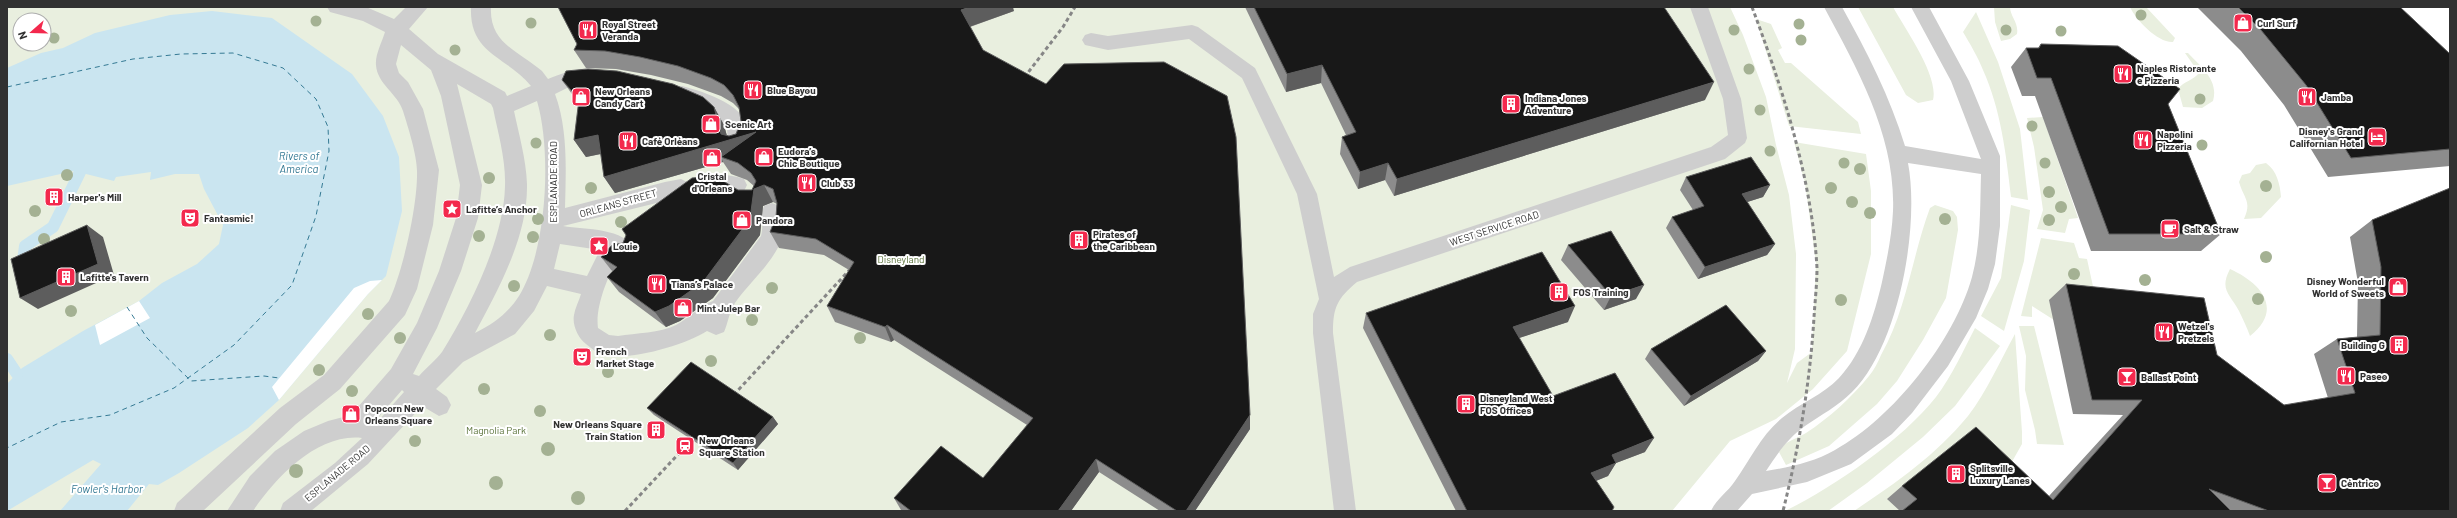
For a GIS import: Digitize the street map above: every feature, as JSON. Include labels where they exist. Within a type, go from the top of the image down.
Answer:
[{"type":"street","points":[[337,7],[368,15],[396,29],[431,60],[498,98],[503,107],[516,184],[514,204],[504,246],[495,273],[449,360]]},
{"type":"street","points":[[356,427],[375,360],[406,289],[422,225],[428,170],[413,109],[400,88],[390,77],[386,64],[396,29],[418,7]]},
{"type":"street","name":"ESPLANADE ROAD","points":[[292,511],[360,456],[449,360],[486,340],[514,320],[540,275],[554,226],[554,148],[551,113],[543,88],[528,72],[497,49],[488,40],[482,27],[481,7]]},
{"type":"street","points":[[186,511],[286,405],[375,360],[426,328],[445,284],[467,218],[471,185],[451,96],[439,64]]},
{"type":"street","points":[[503,107],[543,88],[564,81],[590,76],[612,78]]},
{"type":"street","points":[[661,89],[700,98],[724,110],[738,125],[738,144]]},
{"type":"street","name":"ORLEANS STREET","points":[[554,226],[580,215],[650,194],[717,183],[736,178],[753,199]]},
{"type":"street","points":[[554,226],[615,243],[619,250],[600,270],[585,316],[588,333],[605,345],[618,346],[679,335],[699,324],[712,311],[717,319],[740,278],[770,244],[775,217],[772,212]]},
{"type":"street","points":[[540,275],[595,288]]},
{"type":"street","points":[[375,360],[422,390],[439,405]]},
{"type":"street","points":[[240,511],[264,477],[311,438],[344,426],[386,429]]},
{"type":"lane","name":"WEST SERVICE ROAD","points":[[1345,511],[1323,333],[1322,313],[1328,297],[1350,276],[1718,153],[1738,138],[1732,99],[1699,7]]},
{"type":"lane","points":[[1722,511],[1745,485],[1758,462],[1780,433],[1842,388],[1853,377],[1876,337],[1890,292],[1897,256],[1904,202],[1897,153],[1877,88],[1833,7]]},
{"type":"lane","points":[[1745,485],[1794,478],[1844,456],[1878,432],[1901,410],[1944,353],[1968,314],[1978,288],[1990,228],[1990,157],[1971,106],[1945,49],[1920,7]]},
{"type":"lane","points":[[1091,40],[1108,43],[1192,32],[1249,73],[1307,194],[1328,297]]},
{"type":"lane","points":[[1897,153],[1990,168]]},
{"type":"green space","name":"Disneyland","points":[[7,7],[1730,7],[1743,35],[1766,97],[1776,145],[1789,195],[1796,254],[1795,349],[1787,383],[1797,363],[1812,352],[1816,263],[1805,183],[1794,142],[1866,154],[1871,191],[1871,254],[1847,351],[1813,389],[1776,419],[1730,441],[1672,511],[7,511]]},
{"type":"green space","points":[[1858,7],[1893,7],[1913,40],[1926,66],[1931,78],[1933,100],[1918,103],[1906,95]]},
{"type":"green space","points":[[1994,7],[2010,7],[2017,26],[2017,34],[2010,39],[2001,41],[1995,22]]},
{"type":"green space","points":[[2130,7],[2146,7],[2175,38],[2173,42],[2161,39],[2154,35],[2142,24]]},
{"type":"green space","points":[[1976,12],[1998,62],[2020,129],[2028,200],[2011,197],[2005,148],[1994,101],[1981,65],[1963,32]]},
{"type":"green space","points":[[1756,19],[1771,24],[1782,48],[1778,50],[1785,63],[1791,63],[1858,122],[1861,134],[1789,126]]},
{"type":"green space","points":[[2185,53],[2188,53],[2208,74],[2211,80],[2214,93],[2213,101],[2202,108],[2183,107],[2178,89],[2199,73]]},
{"type":"green space","points":[[2043,117],[2078,218],[2069,219],[2065,233],[2037,229],[2043,210],[2034,147],[2027,118]]},
{"type":"green space","points":[[2266,163],[2273,170],[2277,178],[2281,197],[2261,218],[2244,219],[2247,204],[2239,182],[2242,175],[2250,173],[2256,165]]},
{"type":"green space","points":[[1935,205],[1953,211],[1957,217],[1958,230],[1946,298],[1923,340],[1897,381],[1877,404],[1829,446],[1786,465],[1779,452],[1781,448],[1815,427],[1831,414],[1855,392],[1876,366],[1897,319],[1930,208]]},
{"type":"green space","points":[[2011,205],[2030,210],[2024,261],[2004,331],[1981,316],[2001,278]]},
{"type":"green space","points":[[2041,238],[2074,243],[2079,258],[2087,259],[2094,291],[2054,320],[2032,306],[2032,317],[2021,316]]},
{"type":"green space","points":[[2230,269],[2241,275],[2259,289],[2267,307],[2266,316],[2260,326],[2250,336],[2239,311],[2227,292],[2226,282]]},
{"type":"green space","points":[[2019,326],[2034,326],[2064,445],[2037,444],[2025,390],[2026,356]]},
{"type":"green space","points":[[1975,328],[2000,346],[1955,406],[1923,437],[1867,483],[1828,511],[1785,511],[1845,476],[1905,430],[1922,413],[1942,389]]},
{"type":"green space","points":[[2015,334],[2022,444],[2009,467],[1900,511],[1854,511],[1915,468],[1956,430],[1968,416],[1981,396]]},
{"type":"water","name":"Rivers of America","points":[[212,11],[272,18],[352,74],[383,116],[399,157],[402,211],[386,276],[368,294],[279,400],[248,428],[179,473],[158,485],[149,484],[127,511],[60,511],[101,464],[93,460],[7,511],[7,384],[22,368],[83,331],[139,301],[162,283],[197,264],[219,244],[223,225],[204,189],[199,174],[175,174],[150,180],[151,172],[116,177],[114,181],[74,171],[7,186],[7,68],[41,53],[52,52],[52,50],[63,48],[95,33],[170,15]]},
{"type":"pier","points":[[382,280],[368,294],[279,400],[272,387],[354,288],[370,281]]},
{"type":"pier","points":[[139,301],[150,318],[100,345],[95,325]]},
{"type":"building","name":"Pirates of the Caribbean","points":[[558,7],[970,7],[961,10],[983,50],[1046,84],[1064,64],[1164,62],[1227,96],[1236,137],[1250,415],[1186,511],[1177,511],[1096,459],[1058,511],[911,511],[894,498],[941,446],[983,478],[1033,418],[887,325],[885,327],[827,306],[854,262],[816,239],[770,232],[776,217],[777,203],[773,189],[764,185],[754,189],[750,219],[703,282],[669,306],[655,312],[607,277],[617,267],[601,257],[612,245],[623,243],[626,235],[622,229],[692,178],[715,176],[738,190],[752,190],[756,181],[751,173],[738,163],[721,157],[756,132],[604,177],[598,135],[574,140],[579,99],[562,80],[566,71],[588,69],[617,71],[673,84],[703,97],[714,107],[721,134],[729,136],[736,134],[741,121],[739,107],[733,95],[724,85],[711,78],[678,66],[605,51],[574,50],[577,44]]},
{"type":"building","name":"Indiana Jones Adventure","points":[[1254,7],[1664,7],[1714,82],[1397,179],[1388,163],[1360,172],[1342,137],[1356,132],[1322,65],[1287,74]]},
{"type":"building","name":"Disney's Grand Californian Hotel","points":[[2238,7],[2400,7],[2450,54],[2450,149],[2351,158],[2306,85],[2261,30]]},
{"type":"building","points":[[2041,44],[2118,46],[2180,89],[2168,104],[2221,234],[2109,234],[2051,78],[2037,78],[2026,48],[2039,48]]},
{"type":"building","points":[[1751,157],[1770,185],[1742,194],[1775,244],[1705,267],[1672,217],[1704,206],[1686,177]]},
{"type":"building","points":[[2450,188],[2450,511],[2269,511],[2209,489],[2231,511],[1902,511],[1917,499],[1902,486],[1976,427],[2053,500],[2142,400],[2092,400],[2066,284],[2204,298],[2217,355],[2284,405],[2355,393],[2337,339],[2380,335],[2381,267],[2372,220]]},
{"type":"building","points":[[87,225],[98,264],[20,298],[11,259]]},
{"type":"building","points":[[1611,231],[1644,285],[1611,296],[1568,245]]},
{"type":"building","name":"Disneyland West FOS Offices","points":[[1542,252],[1575,306],[1513,327],[1553,396],[1615,373],[1654,438],[1612,455],[1616,463],[1591,473],[1614,507],[1612,511],[1467,511],[1366,313]]},
{"type":"building","points":[[1726,305],[1766,351],[1691,396],[1651,349]]},
{"type":"building","points":[[691,362],[773,417],[733,463],[647,408]]},
{"type":"waterway","points":[[22,268],[25,246],[53,227],[80,172]]},
{"type":"waterway","points":[[7,359],[17,374]]},
{"type":"ferry route","points":[[7,87],[133,59],[181,54],[233,53],[283,68],[316,99],[328,127],[329,151],[316,216],[292,285],[234,345],[188,378]]},
{"type":"ferry route","points":[[127,307],[147,338],[188,378]]},
{"type":"ferry route","points":[[188,378],[191,381],[264,376],[279,378]]},
{"type":"ferry route","points":[[7,448],[61,422],[110,415],[174,388],[188,378]]},
{"type":"railway","points":[[1020,83],[1063,27],[1075,7]]},
{"type":"railway","points":[[1752,7],[1775,70],[1794,135],[1809,201],[1817,268],[1807,391],[1799,439],[1783,511]]},
{"type":"railway","points":[[729,400],[855,264]]},
{"type":"railway","points":[[625,511],[699,432]]},
{"type":"place","name":"Curl Surf","points":[[2243,23]]},
{"type":"place","name":"Royal Street Veranda","points":[[588,30]]},
{"type":"place","name":"Naples Ristorante e Pizzeria","points":[[2123,74]]},
{"type":"place","name":"Blue Bayou","points":[[753,90]]},
{"type":"place","name":"New Orleans Candy Cart","points":[[581,97]]},
{"type":"place","name":"Jamba","points":[[2307,97]]},
{"type":"place","name":"Indiana Jones Adventure","points":[[1511,104]]},
{"type":"place","name":"Scenic Art","points":[[711,124]]},
{"type":"place","name":"Disney's Grand Californian Hotel","points":[[2377,137]]},
{"type":"place","name":"Napolini Pizzeria","points":[[2143,140]]},
{"type":"place","name":"Café Orléans","points":[[628,141]]},
{"type":"place","name":"Eudora’s Chic Boutique","points":[[764,157]]},
{"type":"place","name":"Cristal d'Orleans","points":[[712,158]]},
{"type":"place","name":"Club 33","points":[[807,183]]},
{"type":"place","name":"Harper's Mill","points":[[54,197]]},
{"type":"place","name":"Lafitte’s Anchor","points":[[452,209]]},
{"type":"place","name":"Fantasmic!","points":[[190,218]]},
{"type":"place","name":"Pandora","points":[[742,220]]},
{"type":"place","name":"Salt & Straw","points":[[2170,229]]},
{"type":"place","name":"Pirates of the Caribbean","points":[[1079,240]]},
{"type":"place","name":"Louie","points":[[599,246]]},
{"type":"place","name":"Lafitte's Tavern","points":[[66,277]]},
{"type":"place","name":"Tiana’s Palace","points":[[657,284]]},
{"type":"place","name":"Disney Wonderful World of Sweets","points":[[2398,287]]},
{"type":"place","name":"FOS Training","points":[[1559,292]]},
{"type":"place","name":"Mint Julep Bar","points":[[683,308]]},
{"type":"place","name":"Wetzel's Pretzels","points":[[2164,332]]},
{"type":"place","name":"Building G","points":[[2399,345]]},
{"type":"place","name":"French Market Stage","points":[[582,357]]},
{"type":"place","name":"Paseo","points":[[2346,376]]},
{"type":"place","name":"Ballast Point","points":[[2127,377]]},
{"type":"place","name":"Disneyland West FOS Offices","points":[[1466,404]]},
{"type":"place","name":"Popcorn New Orleans Square","points":[[351,414]]},
{"type":"place","name":"New Orleans Square Train Station","points":[[656,430]]},
{"type":"place","name":"New Orleans Square Station","points":[[685,446]]},
{"type":"place","name":"Splitsville Luxury Lanes","points":[[1956,474]]},
{"type":"place","name":"Céntrico","points":[[2327,483]]},
{"type":"park label","name":"Magnolia Park","points":[[496,430]]},
{"type":"water label","name":"Fowler's Harbor","points":[[107,489]]}]
